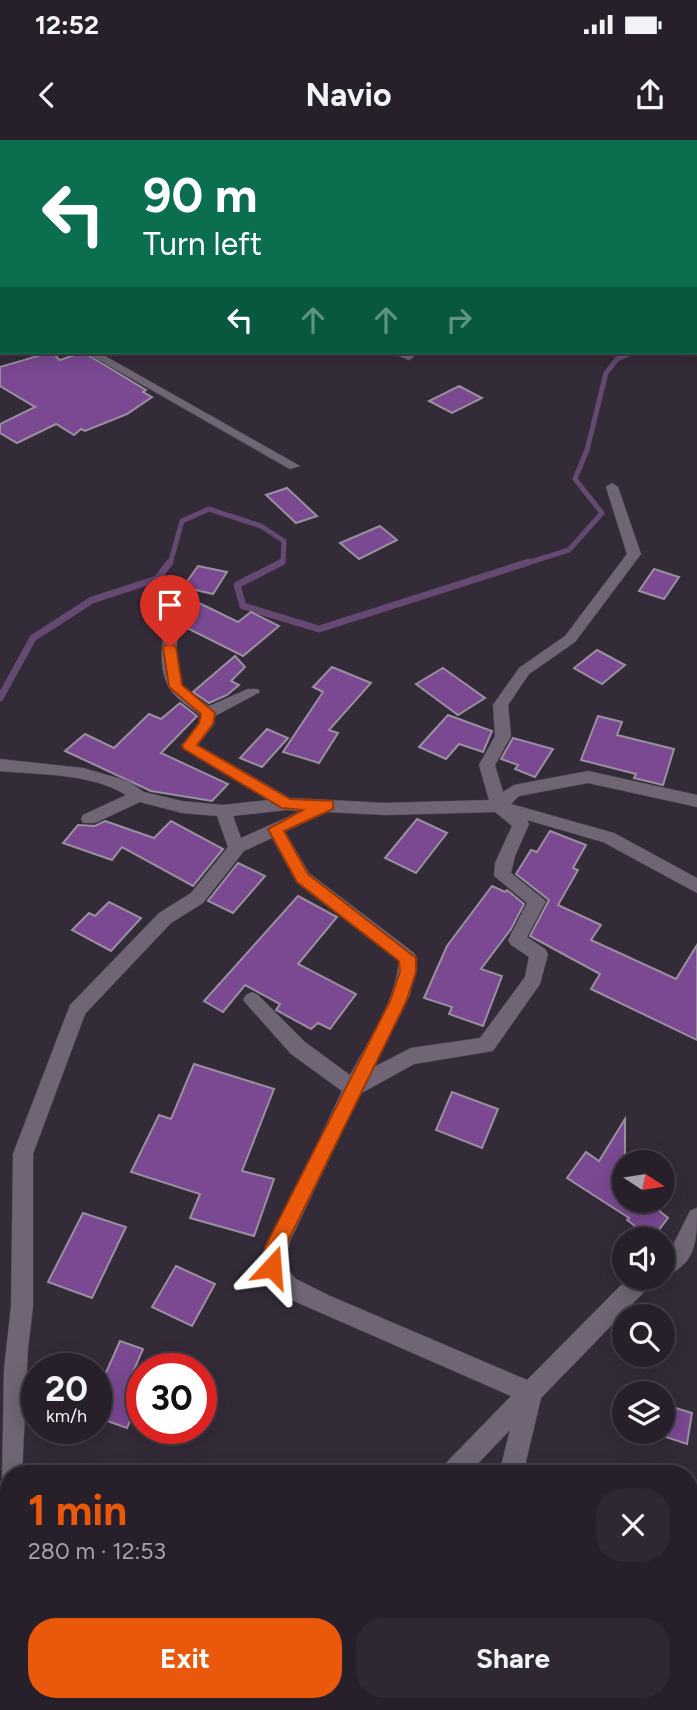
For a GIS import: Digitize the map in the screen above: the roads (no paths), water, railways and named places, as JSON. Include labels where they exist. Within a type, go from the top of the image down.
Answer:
[{"type":"street","points":[[94,354],[294,466]]},
{"type":"street","points":[[401,354],[409,357]]},
{"type":"street","points":[[353,1088],[411,1056],[486,1045],[534,979],[539,954],[517,940],[537,901],[502,876],[502,864],[516,843],[521,824],[499,806],[487,765],[503,736],[500,705],[524,671],[570,639],[634,554],[612,487]]},
{"type":"street","points":[[182,600],[172,626],[170,659],[176,687],[208,713]]},
{"type":"street","points":[[208,713],[253,692]]},
{"type":"street","points":[[208,713],[206,724],[189,746],[287,804]]},
{"type":"street","points":[[8,766],[83,774],[122,785],[139,796],[182,807],[223,811],[287,804],[385,809],[499,806],[608,837],[697,886]]},
{"type":"street","points":[[499,806],[514,791],[588,778],[697,801]]},
{"type":"street","points":[[89,819],[139,796]]},
{"type":"street","points":[[236,847],[328,805]]},
{"type":"street","points":[[11,1465],[15,1435],[17,1332],[22,1307],[23,1154],[77,1010],[165,918],[197,898],[234,853],[236,847],[223,811]]},
{"type":"street","points":[[275,829],[303,878],[408,958],[408,972],[398,1002],[353,1088],[290,1222],[275,1247],[272,1267],[288,1287],[320,1303],[531,1393]]},
{"type":"street","points":[[252,1000],[298,1048],[353,1088]]},
{"type":"street","points":[[675,1260],[697,1220]]},
{"type":"street","points":[[460,1465],[631,1290]]},
{"type":"street","points":[[513,1465],[531,1393]]},
{"type":"waterway","points":[[524,564],[569,550],[602,513],[575,479],[587,450],[606,373],[617,359],[629,354]]},
{"type":"waterway","points":[[170,564],[182,521],[209,509],[261,526],[284,541],[283,562],[279,564]]},
{"type":"waterway","points":[[0,698],[33,638],[92,600],[157,579],[170,562]]},
{"type":"waterway","points":[[282,562],[237,585],[243,606],[319,629],[529,562]]}]
